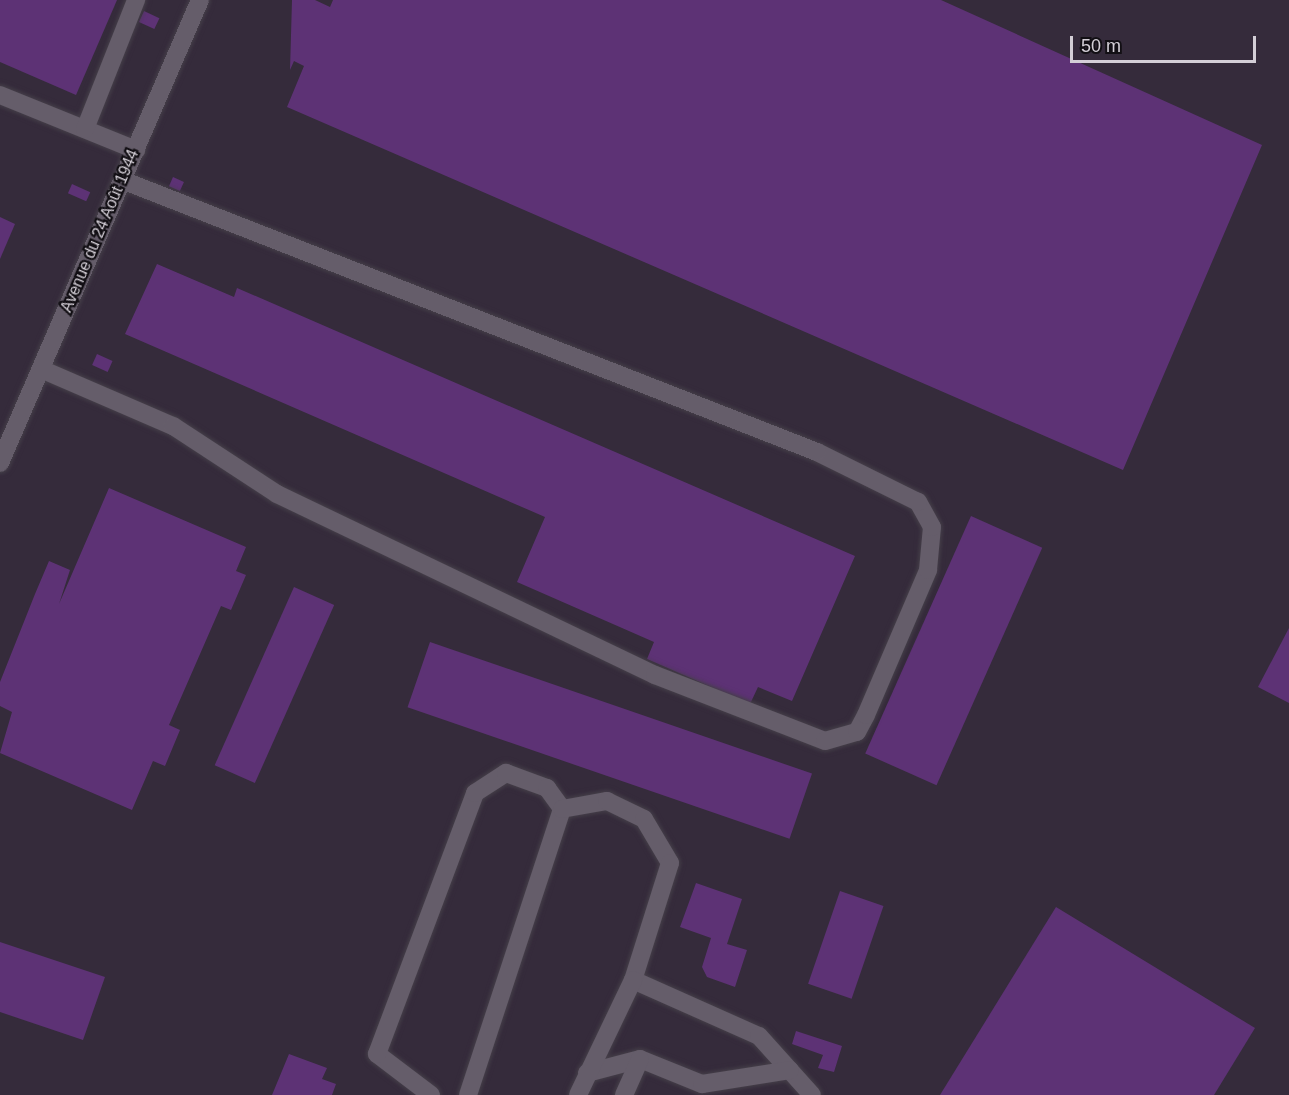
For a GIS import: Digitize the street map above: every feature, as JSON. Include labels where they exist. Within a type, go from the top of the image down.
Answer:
[{"type":"street","points":[[85,129],[136,0]]},
{"type":"street","name":"Avenue du 24 Août 1944","points":[[0,463],[200,0]]},
{"type":"street","points":[[0,95],[136,150]]},
{"type":"street","points":[[40,369],[173,426],[277,494],[655,675],[825,741],[857,732],[866,715],[928,570],[932,527],[918,502],[816,452],[122,180]]},
{"type":"street","points":[[431,1095],[377,1054],[475,793],[506,773],[547,788],[561,809]]},
{"type":"street","points":[[561,809],[607,801],[644,819],[669,864],[633,980],[578,1095]]},
{"type":"street","points":[[468,1095],[561,809]]},
{"type":"street","points":[[633,980],[759,1036],[812,1095]]},
{"type":"street","points":[[587,1073],[640,1059],[699,1090],[790,1071]]},
{"type":"street","points":[[624,1095],[640,1059]]},
{"type":"shaded area","points":[[0,0],[1289,0],[1289,1095],[0,1095]]},
{"type":"building","points":[[0,0],[117,0],[76,95],[0,62]]},
{"type":"building","points":[[292,0],[315,0],[330,7],[333,0],[941,0],[1262,145],[1123,470],[287,107],[304,66],[294,61],[290,70]]},
{"type":"building","points":[[144,11],[159,18],[154,29],[139,22]]},
{"type":"building","points":[[173,177],[184,182],[180,191],[169,186]]},
{"type":"building","points":[[72,184],[90,192],[86,201],[68,193]]},
{"type":"building","points":[[0,217],[15,224],[0,259]]},
{"type":"building","points":[[157,264],[234,297],[237,288],[855,556],[792,701],[758,687],[750,704],[647,659],[654,642],[517,582],[545,517],[125,334]]},
{"type":"building","points":[[97,354],[113,361],[108,372],[92,365]]},
{"type":"building","points":[[109,488],[246,547],[236,571],[246,575],[231,610],[221,606],[169,725],[180,730],[165,766],[153,761],[132,810],[0,753],[12,712],[0,706],[0,682],[35,594],[49,561],[70,570],[59,604]]},
{"type":"building","points":[[971,516],[1042,548],[937,785],[865,754]]},
{"type":"building","points":[[294,587],[334,605],[255,783],[215,765]]},
{"type":"building","points":[[1289,628],[1289,703],[1258,687]]},
{"type":"building","points":[[430,642],[812,774],[790,839],[408,707]]},
{"type":"building","points":[[696,883],[742,899],[727,944],[747,950],[735,987],[707,977],[702,967],[711,938],[680,927]]},
{"type":"building","points":[[840,891],[883,906],[852,999],[808,984]]},
{"type":"building","points":[[1056,907],[1255,1028],[1214,1095],[940,1095]]},
{"type":"building","points":[[0,942],[105,977],[83,1040],[0,1012]]},
{"type":"building","points":[[796,1031],[842,1046],[834,1072],[818,1068],[823,1055],[792,1044]]},
{"type":"building","points":[[289,1054],[327,1068],[322,1079],[336,1084],[332,1095],[272,1095]]}]
